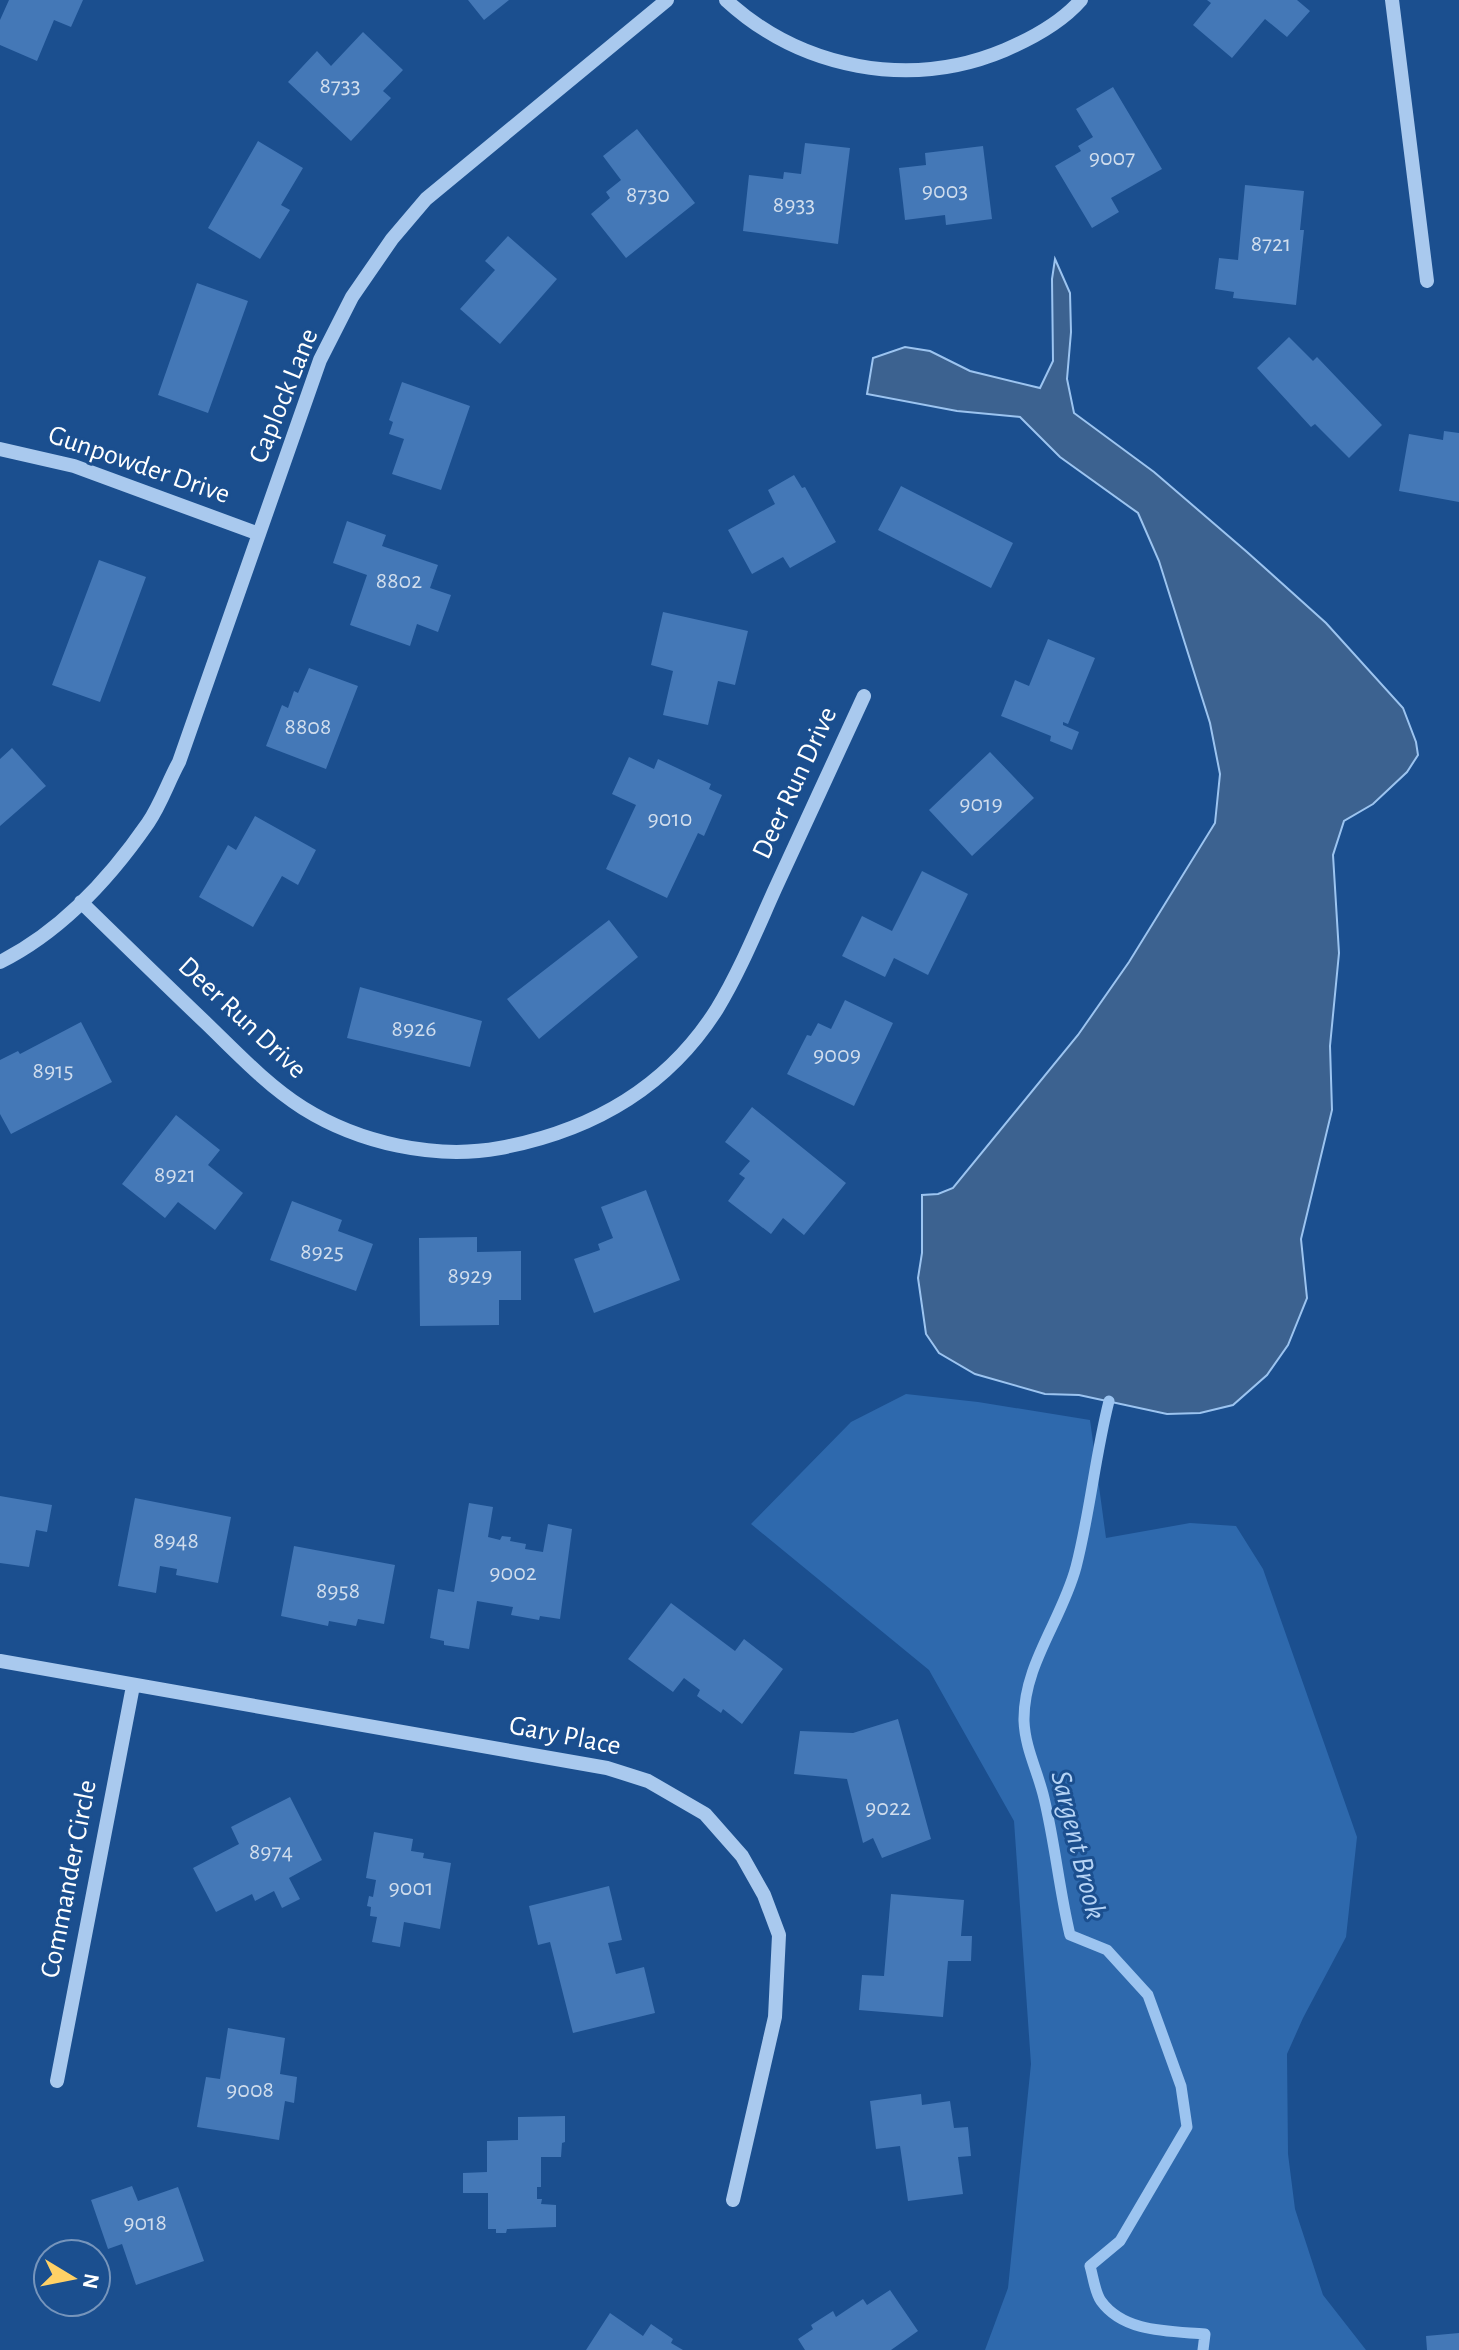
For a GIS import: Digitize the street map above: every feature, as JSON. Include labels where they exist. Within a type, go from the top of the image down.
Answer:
[{"type":"street","name":"Caplock Lane","points":[[81,902],[128,851],[179,762],[320,360],[352,297],[392,239],[439,187],[667,0]]},
{"type":"street","points":[[726,0],[772,36],[801,50],[850,65],[901,71],[935,69],[986,58],[1049,27],[1081,0]]},
{"type":"street","points":[[1392,0],[1427,281]]},
{"type":"street","name":"Gunpowder Drive","points":[[0,449],[74,466],[259,534]]},
{"type":"street","name":"Deer Run Drive","points":[[81,902],[263,1078],[319,1117],[383,1142],[436,1151],[488,1151],[539,1141],[588,1124],[646,1088],[696,1040],[733,981],[864,696]]},
{"type":"street","points":[[0,962],[56,926],[81,902]]},
{"type":"street","name":"Gary Place","points":[[0,1661],[607,1768],[648,1781],[705,1814],[742,1856],[764,1895],[779,1935],[775,2017],[733,2200]]},
{"type":"street","name":"Commander Circle","points":[[57,2081],[133,1686]]},
{"type":"shaded area","points":[[1055,259],[1070,293],[1067,379],[1074,413],[1154,472],[1326,623],[1403,708],[1418,755],[1407,772],[1373,804],[1344,821],[1333,855],[1339,953],[1330,1046],[1332,1110],[1301,1239],[1307,1298],[1288,1345],[1267,1375],[1233,1405],[1200,1413],[1167,1414],[1079,1395],[1045,1394],[975,1374],[939,1353],[926,1334],[918,1278],[922,1253],[922,1195],[938,1194],[953,1188],[1078,1035],[1129,962],[1215,823],[1220,774],[1210,723],[1159,561],[1138,513],[1060,457],[1020,417],[957,411],[867,394],[873,358],[905,347],[930,351],[970,371],[1040,388],[1053,361],[1052,279]]},
{"type":"shaded area","points":[[906,1394],[1090,1420],[1106,1538],[1190,1523],[1236,1526],[1263,1569],[1357,1837],[1346,1937],[1287,2054],[1288,2154],[1295,2209],[1323,2295],[1366,2350],[985,2350],[1008,2288],[1031,2064],[1014,1821],[929,1670],[751,1524],[851,1422]]},
{"type":"building","points":[[9,0],[83,0],[71,27],[54,20],[37,61],[0,45],[0,20]]},
{"type":"building","points":[[468,0],[509,0],[484,20]]},
{"type":"building","points":[[1207,0],[1297,0],[1310,11],[1287,37],[1265,19],[1232,58],[1193,25],[1211,3]]},
{"type":"building","points":[[363,32],[403,70],[383,91],[391,98],[351,141],[288,82],[317,51],[331,66]]},
{"type":"building","points":[[1113,87],[1162,169],[1111,198],[1119,212],[1092,228],[1055,166],[1081,151],[1078,146],[1093,137],[1076,109]]},
{"type":"building","points":[[637,129],[695,203],[626,258],[591,214],[610,198],[606,192],[621,180],[603,156]]},
{"type":"building","points":[[258,141],[303,168],[281,205],[290,210],[260,259],[208,228]]},
{"type":"building","points":[[805,143],[850,148],[838,244],[743,231],[749,175],[783,179],[784,172],[801,174]]},
{"type":"building","points":[[983,146],[992,219],[946,225],[945,215],[905,220],[899,168],[926,165],[925,153]]},
{"type":"building","points":[[1245,185],[1304,191],[1300,230],[1304,230],[1296,305],[1233,298],[1234,292],[1215,289],[1219,258],[1238,260]]},
{"type":"building","points":[[508,236],[557,279],[500,344],[460,309],[495,270],[485,261]]},
{"type":"building","points":[[197,283],[248,301],[208,413],[158,395]]},
{"type":"building","points":[[1289,337],[1313,361],[1317,357],[1382,425],[1349,458],[1315,424],[1311,427],[1257,368]]},
{"type":"building","points":[[402,382],[470,406],[441,490],[392,474],[404,439],[389,434],[393,422],[389,420]]},
{"type":"building","points":[[1444,431],[1459,433],[1459,502],[1399,491],[1409,434],[1443,440]]},
{"type":"building","points":[[794,475],[802,488],[805,487],[836,542],[790,568],[783,557],[752,574],[728,530],[775,504],[768,490]]},
{"type":"building","points":[[901,486],[1013,543],[991,588],[878,530]]},
{"type":"building","points":[[347,521],[386,535],[382,546],[438,565],[430,588],[451,595],[438,632],[417,624],[410,646],[350,625],[367,575],[333,563]]},
{"type":"building","points":[[99,560],[146,577],[100,702],[52,685]]},
{"type":"building","points":[[663,612],[748,631],[735,685],[718,681],[708,725],[663,715],[673,671],[651,665]]},
{"type":"building","points":[[1048,639],[1095,658],[1068,724],[1063,722],[1063,725],[1079,732],[1072,750],[1050,741],[1051,736],[1001,716],[1015,680],[1029,686]]},
{"type":"building","points":[[309,668],[358,686],[326,769],[266,746],[282,705],[288,708],[294,691],[298,693]]},
{"type":"building","points":[[12,748],[46,786],[0,826],[0,759]]},
{"type":"building","points":[[990,752],[1034,798],[972,856],[929,810]]},
{"type":"building","points":[[629,757],[654,769],[658,759],[711,784],[709,789],[722,795],[704,836],[698,833],[667,898],[606,869],[636,805],[612,794]]},
{"type":"building","points":[[255,816],[316,850],[298,885],[282,876],[253,927],[199,897],[228,845],[236,850]]},
{"type":"building","points":[[922,871],[968,894],[928,975],[894,958],[885,977],[842,956],[862,916],[892,931]]},
{"type":"building","points":[[609,920],[638,957],[539,1039],[507,999]]},
{"type":"building","points":[[360,987],[482,1021],[470,1067],[347,1038]]},
{"type":"building","points":[[845,1000],[893,1023],[854,1106],[787,1074],[807,1035],[811,1036],[818,1023],[831,1029]]},
{"type":"building","points":[[81,1022],[112,1082],[11,1134],[0,1114],[0,1060],[18,1051],[20,1054]]},
{"type":"building","points":[[752,1107],[846,1183],[804,1235],[783,1218],[771,1234],[728,1201],[745,1178],[739,1174],[750,1161],[725,1142]]},
{"type":"building","points":[[176,1115],[220,1150],[208,1165],[243,1193],[215,1230],[178,1202],[165,1218],[122,1184]]},
{"type":"building","points":[[646,1190],[680,1280],[594,1313],[574,1259],[600,1250],[598,1244],[613,1238],[601,1207]]},
{"type":"building","points":[[292,1201],[342,1220],[338,1231],[373,1244],[356,1291],[270,1260]]},
{"type":"building","points":[[477,1237],[477,1252],[521,1251],[521,1300],[499,1300],[499,1325],[420,1326],[419,1238]]},
{"type":"building","points":[[0,1496],[52,1505],[47,1532],[36,1530],[29,1567],[0,1563]]},
{"type":"building","points":[[135,1498],[231,1517],[218,1583],[176,1575],[177,1569],[160,1566],[156,1593],[118,1586]]},
{"type":"building","points":[[469,1503],[493,1507],[488,1537],[500,1540],[502,1536],[511,1537],[510,1541],[526,1544],[525,1549],[543,1552],[548,1524],[572,1529],[560,1619],[540,1616],[539,1620],[511,1615],[513,1607],[477,1601],[469,1649],[444,1645],[444,1641],[430,1638],[438,1589],[454,1592]]},
{"type":"building","points":[[294,1546],[395,1565],[384,1624],[358,1619],[356,1626],[329,1621],[328,1626],[281,1616]]},
{"type":"building","points":[[671,1603],[735,1651],[744,1639],[783,1669],[742,1724],[723,1709],[721,1713],[697,1696],[700,1690],[684,1678],[673,1692],[628,1659]]},
{"type":"building","points":[[898,1719],[931,1839],[882,1858],[873,1838],[863,1843],[847,1779],[794,1774],[800,1731],[853,1733]]},
{"type":"building","points":[[290,1797],[322,1860],[289,1878],[300,1899],[282,1908],[274,1891],[255,1901],[252,1894],[216,1912],[193,1868],[239,1844],[231,1827]]},
{"type":"building","points":[[374,1832],[413,1839],[411,1851],[424,1853],[423,1858],[451,1863],[440,1929],[404,1922],[400,1947],[372,1942],[377,1917],[370,1916],[371,1907],[367,1906],[369,1896],[373,1897],[376,1880],[366,1878]]},
{"type":"building","points":[[609,1886],[622,1940],[608,1943],[616,1974],[644,1967],[655,2013],[573,2033],[550,1942],[538,1945],[529,1906]]},
{"type":"building","points":[[891,1894],[964,1900],[961,1936],[972,1936],[971,1961],[948,1961],[943,2017],[859,2010],[862,1975],[884,1976]]},
{"type":"building","points":[[228,2028],[285,2038],[280,2074],[297,2077],[294,2103],[285,2101],[279,2140],[197,2127],[206,2077],[220,2079]]},
{"type":"building","points":[[921,2094],[922,2105],[950,2101],[954,2128],[968,2127],[971,2156],[958,2157],[963,2194],[908,2201],[900,2146],[876,2149],[870,2101]]},
{"type":"building","points":[[565,2116],[565,2142],[562,2143],[561,2157],[541,2157],[541,2187],[537,2187],[537,2199],[542,2199],[541,2204],[556,2205],[556,2227],[507,2229],[506,2233],[488,2229],[488,2193],[463,2193],[463,2173],[487,2172],[487,2141],[518,2140],[518,2117]]},
{"type":"building","points":[[132,2186],[138,2201],[178,2187],[204,2261],[136,2285],[122,2244],[112,2248],[112,2238],[104,2238],[91,2200]]},
{"type":"building","points":[[890,2290],[918,2331],[891,2350],[805,2350],[798,2339],[813,2329],[811,2325],[833,2311],[836,2317],[863,2299],[867,2305]]},
{"type":"building","points":[[610,2313],[643,2336],[651,2324],[683,2350],[586,2350]]},
{"type":"building","points":[[1459,2333],[1459,2350],[1427,2350],[1426,2336]]},
{"type":"waterway","name":"Sargent Brook","points":[[1109,1401],[1076,1567],[1036,1662],[1025,1700],[1024,1721],[1048,1815],[1070,1935],[1107,1950],[1148,1995],[1181,2086],[1187,2127],[1120,2241],[1090,2266],[1096,2289],[1101,2301],[1111,2311],[1135,2325],[1205,2334],[1203,2350]]}]
